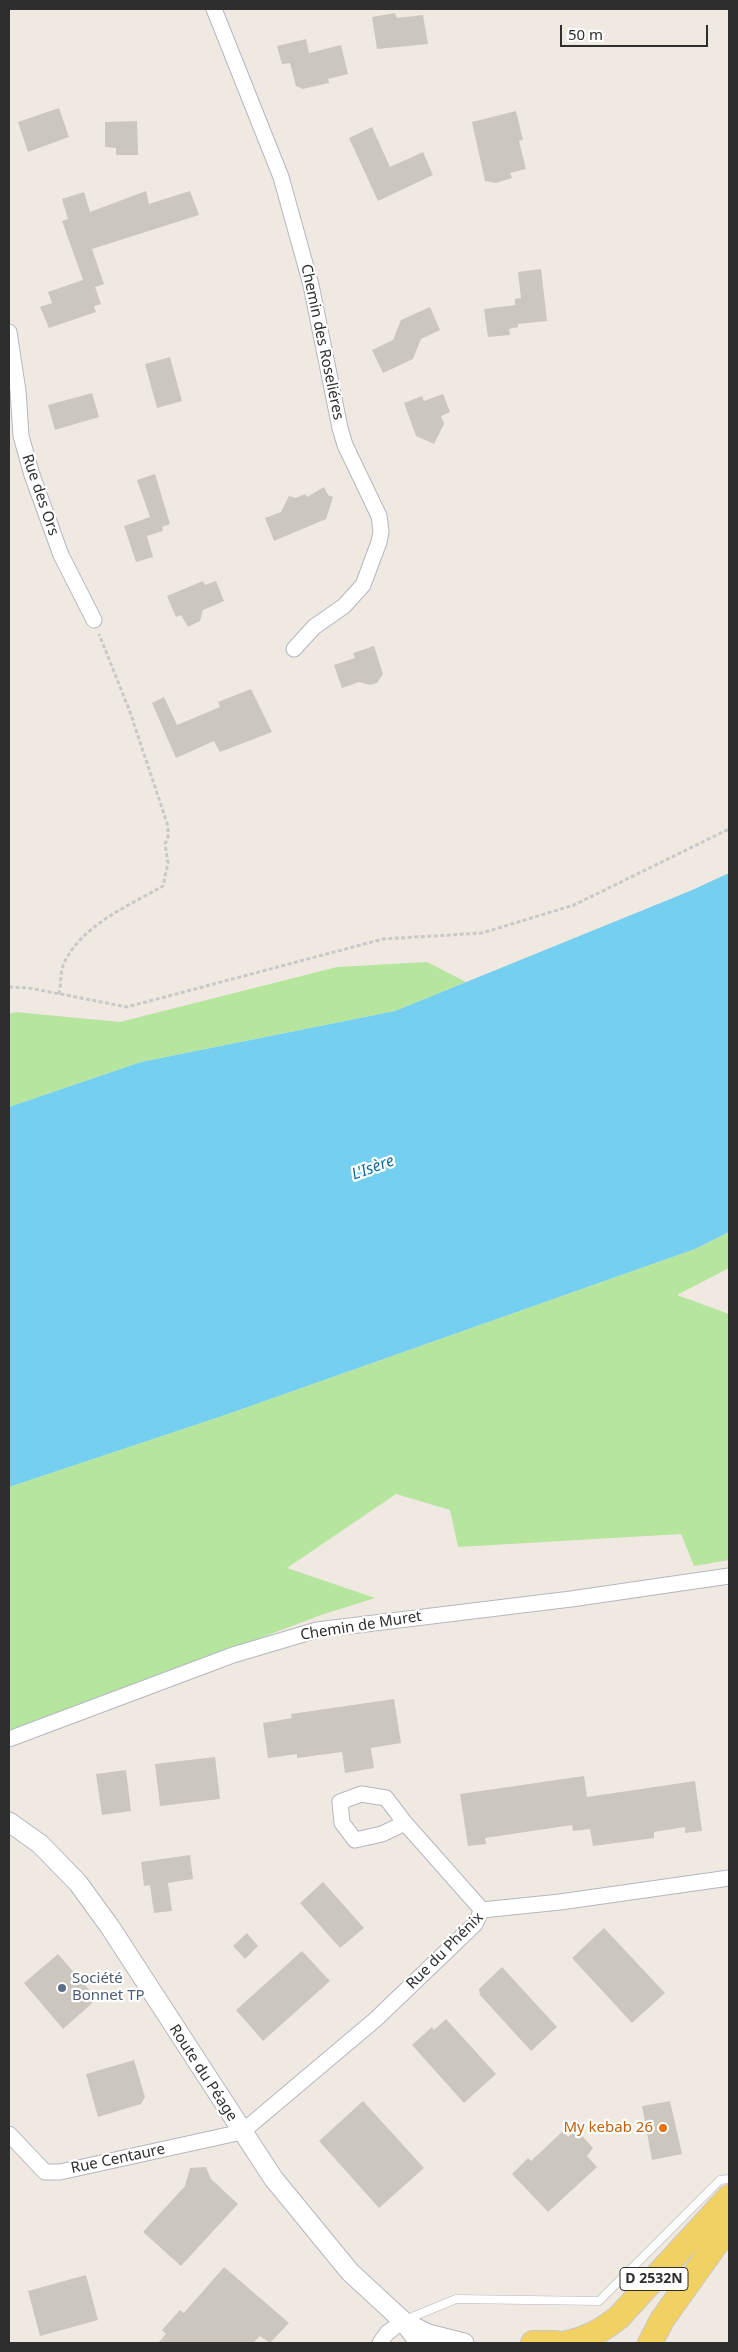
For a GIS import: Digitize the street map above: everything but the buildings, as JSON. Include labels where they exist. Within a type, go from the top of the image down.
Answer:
[{"type":"main road","name":"D 2532N","points":[[568,2343],[588,2338],[619,2317],[729,2198]]},
{"type":"main road","name":"D 2532N","points":[[650,2343],[662,2320],[729,2226]]},
{"type":"main road","points":[[533,2343],[556,2343]]},
{"type":"street","name":"Chemin des Roseliéres","points":[[214,9],[281,177],[311,285],[340,428],[345,445],[379,516],[381,531],[379,542],[363,585],[344,606],[314,626],[294,649]]},
{"type":"street","name":"Rue des Ors","points":[[9,332],[18,392],[21,436],[32,475],[61,555],[94,620]]},
{"type":"street","name":"Chemin de Muret","points":[[9,1739],[233,1655],[317,1630],[571,1599],[729,1576]]},
{"type":"street","name":"Route du Péage","points":[[9,1822],[40,1844],[78,1882],[110,1926],[242,2132],[307,2222],[350,2272],[403,2321],[420,2343]]},
{"type":"street","points":[[405,1823],[482,1910]]},
{"type":"street","name":"Rue du Phénix","points":[[242,2132],[376,2020],[475,1924],[482,1910],[560,1902],[729,1878]]},
{"type":"street","name":"Rue Centaure","points":[[9,2134],[45,2172],[60,2172],[242,2132]]},
{"type":"street","name":"Route du Péage","points":[[403,2321],[428,2334],[464,2343]]},
{"type":"street","points":[[380,2343],[387,2333],[403,2321]]},
{"type":"lane","points":[[403,2321],[456,2300],[599,2301],[720,2180],[729,2179]]},
{"type":"path","points":[[60,994],[63,964],[82,937],[109,917],[163,886],[168,863],[165,844],[168,837],[168,826],[130,712],[94,620]]},
{"type":"path","points":[[9,987],[29,988],[127,1007],[383,939],[482,933],[574,905],[729,829]]},
{"type":"green space","points":[[427,962],[466,982],[395,1011],[141,1062],[9,1107],[9,1014],[15,1012],[120,1022],[337,967]]},
{"type":"green space","points":[[729,1232],[729,1268],[677,1295],[729,1314],[729,1560],[694,1566],[681,1534],[458,1547],[450,1510],[396,1494],[287,1568],[375,1598],[321,1615],[9,1733],[9,1487],[225,1415],[695,1249]]},
{"type":"water","name":"L'Isère","points":[[729,873],[729,1232],[695,1249],[225,1415],[9,1487],[9,1107],[141,1062],[395,1011],[690,891]]},
{"type":"place","name":"Société Bonnet TP","points":[[62,1988]]},
{"type":"place","name":"My kebab 26","points":[[663,2128]]}]
